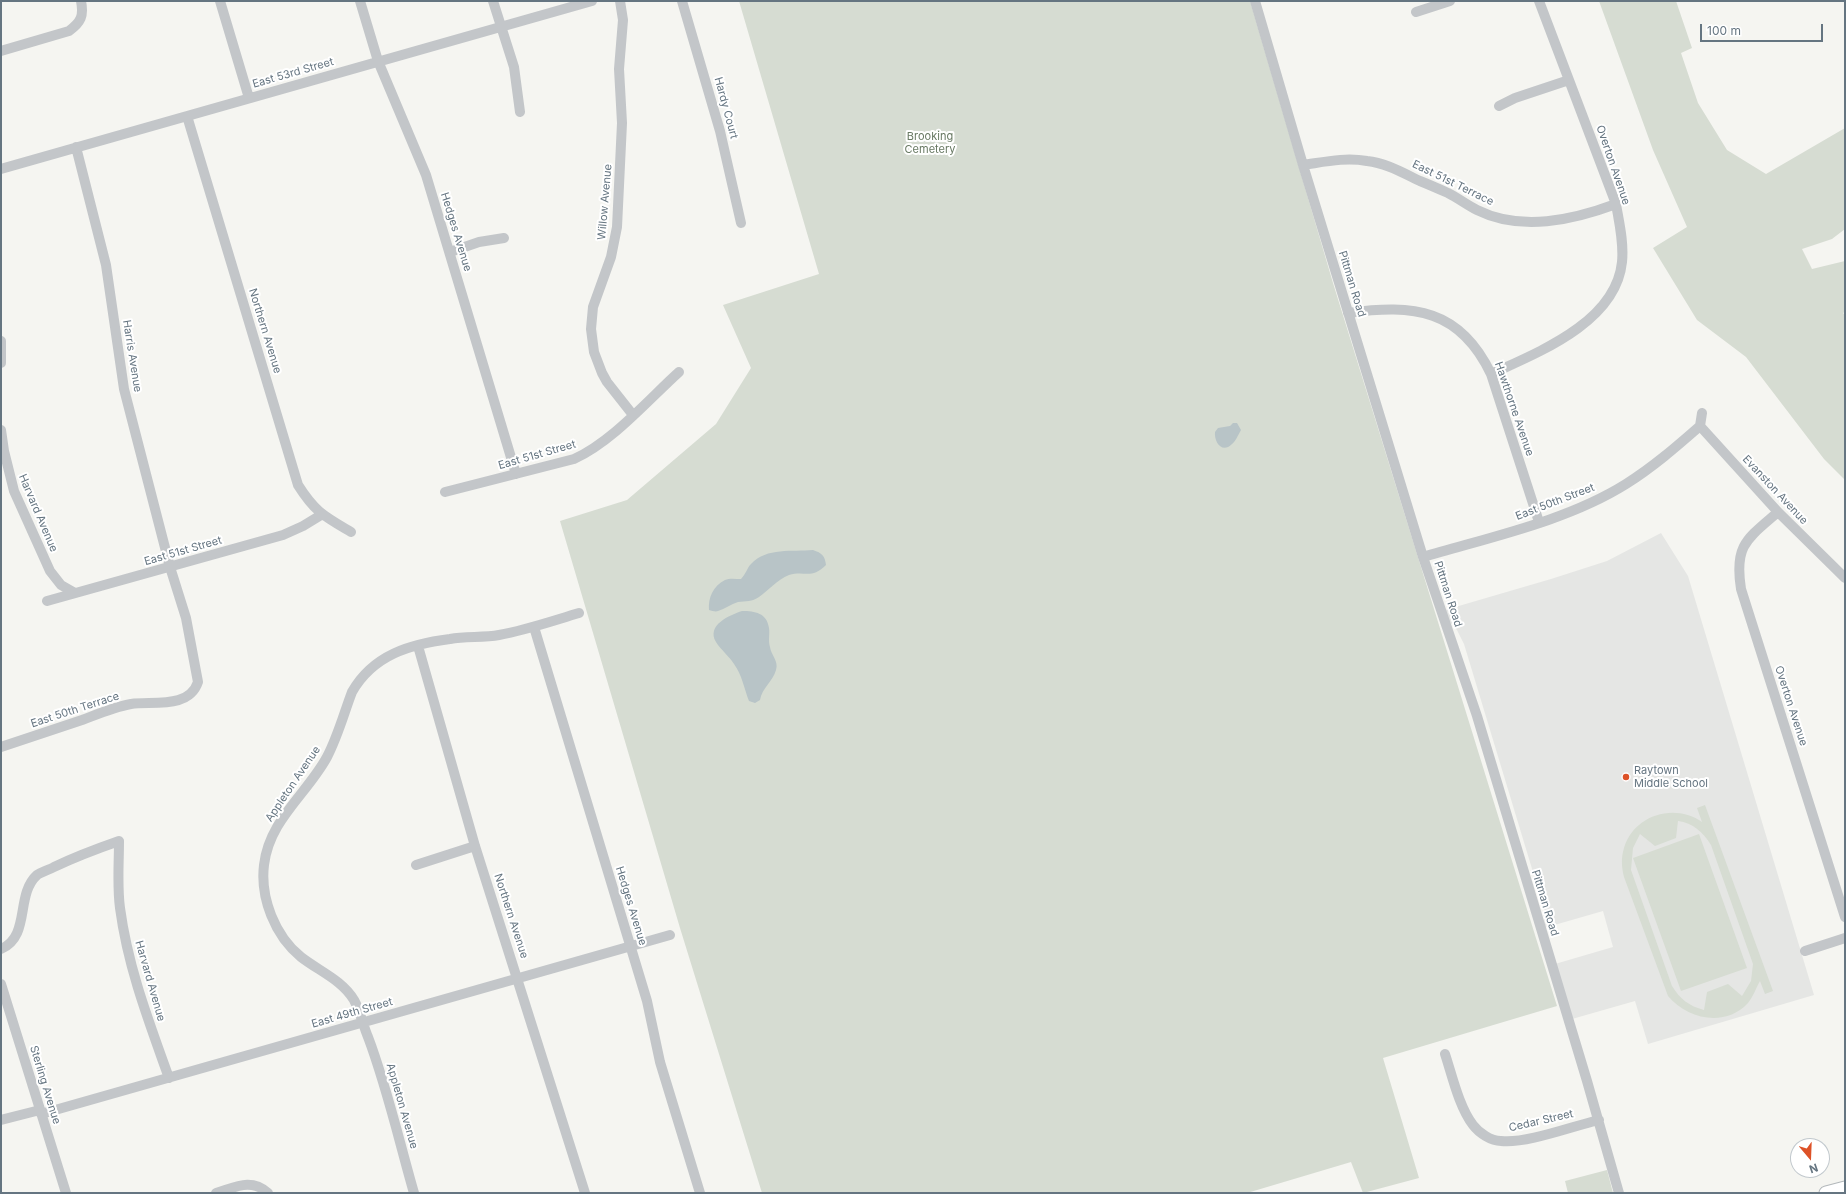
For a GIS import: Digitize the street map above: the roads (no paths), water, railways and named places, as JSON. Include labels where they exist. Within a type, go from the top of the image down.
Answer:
[{"type":"street","points":[[1,51],[69,30],[80,22],[83,11],[81,1]]},
{"type":"street","points":[[220,1],[249,98]]},
{"type":"street","name":"Hedges Avenue","points":[[360,1],[378,61],[426,175],[516,474]]},
{"type":"street","points":[[492,1],[514,67],[520,112]]},
{"type":"street","name":"East 53rd Street","points":[[1,168],[592,1]]},
{"type":"street","name":"Willow Avenue","points":[[620,1],[622,20],[619,68],[622,123],[617,227],[612,257],[593,307],[591,329],[594,352],[606,382],[632,415]]},
{"type":"street","name":"Hardy Court","points":[[682,1],[720,131],[741,223]]},
{"type":"street","name":"Pittman Road","points":[[1256,1],[1303,166],[1423,557],[1476,716],[1599,1120],[1619,1193]]},
{"type":"street","points":[[1416,12],[1450,1]]},
{"type":"street","name":"Overton Avenue","points":[[1491,374],[1540,351],[1592,317],[1607,301],[1617,282],[1622,262],[1621,233],[1616,204],[1539,1]]},
{"type":"street","points":[[1500,106],[1515,98],[1569,80]]},
{"type":"street","name":"Northern Avenue","points":[[187,116],[298,484],[308,500],[321,514],[351,532]]},
{"type":"street","name":"Harris Avenue","points":[[76,147],[106,265],[124,389],[170,567]]},
{"type":"street","name":"East 51st Terrace","points":[[1303,166],[1344,160],[1366,160],[1382,164],[1449,194],[1478,210],[1496,217],[1514,220],[1544,222],[1568,219],[1616,204]]},
{"type":"street","points":[[450,252],[479,242],[504,238]]},
{"type":"street","name":"Hawthorne Avenue","points":[[1348,313],[1397,309],[1419,312],[1440,319],[1460,330],[1469,339],[1483,357],[1491,374],[1539,522]]},
{"type":"street","points":[[1,341],[1,362]]},
{"type":"street","name":"East 51st Street","points":[[445,492],[582,455],[605,441],[679,372]]},
{"type":"street","points":[[1700,426],[1702,413]]},
{"type":"street","name":"East 50th Street","points":[[1423,557],[1539,522],[1586,505],[1625,485],[1662,460],[1700,426]]},
{"type":"street","name":"Evanston Avenue","points":[[1700,426],[1778,512],[1845,578]]},
{"type":"street","name":"Harvard Avenue","points":[[1,430],[4,451],[14,491],[50,571],[61,584],[75,593]]},
{"type":"street","name":"Overton Avenue","points":[[1778,512],[1745,544],[1738,568],[1741,589],[1845,917]]},
{"type":"street","name":"East 51st Street","points":[[47,601],[284,535],[303,526],[321,514]]},
{"type":"street","name":"East 50th Terrace","points":[[1,747],[117,708],[147,703],[166,703],[184,698],[196,689],[198,682],[192,646],[186,618],[170,567]]},
{"type":"street","points":[[418,646],[450,639],[498,636],[579,613]]},
{"type":"street","name":"Hedges Avenue","points":[[534,626],[647,1001],[660,1062],[700,1193]]},
{"type":"street","name":"Northern Avenue","points":[[418,646],[475,846],[585,1193]]},
{"type":"street","name":"Appleton Avenue","points":[[414,1193],[376,1058],[355,1002],[346,988],[300,956],[281,935],[273,918],[263,882],[264,864],[270,842],[282,819],[314,777],[327,756],[352,692],[358,682],[368,669],[381,659],[396,652],[418,646]]},
{"type":"street","name":"Harvard Avenue","points":[[1,949],[6,947],[16,935],[21,924],[25,895],[38,875],[82,854],[119,841],[119,906],[128,955],[138,991],[169,1078]]},
{"type":"street","points":[[416,865],[475,846]]},
{"type":"street","name":"East 49th Street","points":[[1,1120],[41,1112],[169,1078],[670,935]]},
{"type":"street","points":[[1805,951],[1845,938]]},
{"type":"street","name":"Sterling Avenue","points":[[1,984],[66,1193]]},
{"type":"street","name":"Cedar Street","points":[[1445,1054],[1463,1105],[1473,1125],[1488,1138],[1499,1141],[1515,1142],[1599,1120]]},
{"type":"street","points":[[216,1193],[245,1184],[259,1185],[265,1191]]},
{"type":"place","name":"Raytown Middle School","points":[[1626,777]]},
{"type":"park label","name":"Brooking Cemetery","points":[[930,143]]}]
